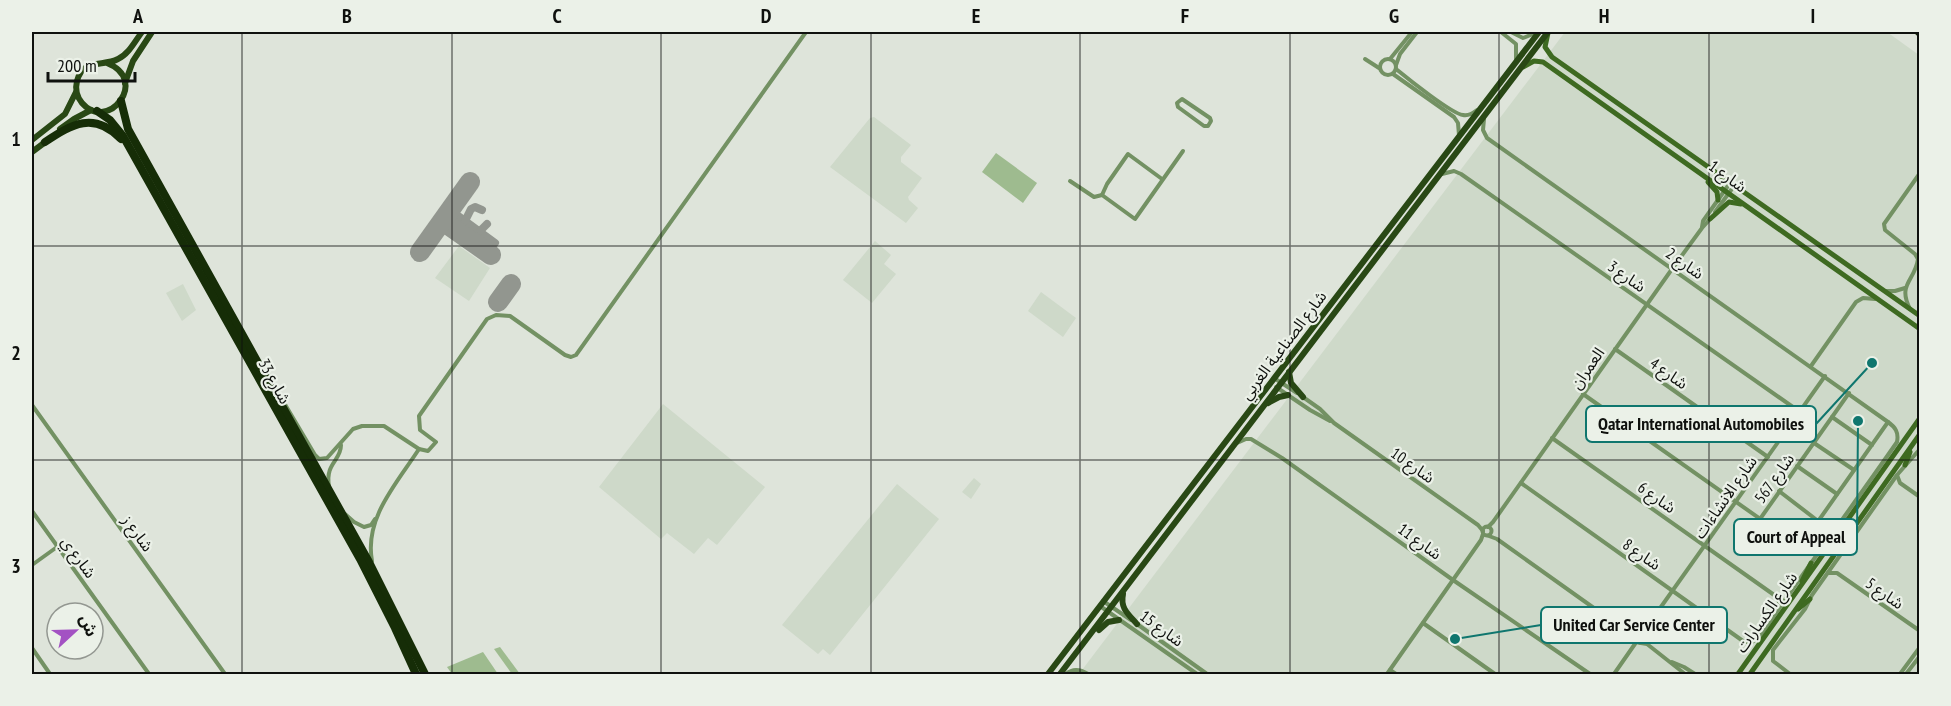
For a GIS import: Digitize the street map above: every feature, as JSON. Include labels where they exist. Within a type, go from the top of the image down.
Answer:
[{"type":"highway","name":"شارع 33","points":[[121,101],[124,118],[131,133],[336,500],[381,584],[425,675]]},
{"type":"highway","name":"شارع 33","points":[[94,110],[117,128],[133,156],[355,551],[391,620],[416,675]]},
{"type":"highway","points":[[45,142],[74,125],[97,123],[116,134],[133,156]]},
{"type":"main road","points":[[32,140],[64,114],[76,91],[77,79],[84,69],[95,63],[117,60],[126,54],[142,32]]},
{"type":"main road","points":[[76,91],[83,104],[94,110],[107,111],[121,101],[133,61],[152,32]]},
{"type":"main road","name":"شارع الصناعية الغربي","points":[[1060,675],[1484,116],[1539,32]]},
{"type":"main road","name":"شارع الصناعية الغربي","points":[[1048,675],[1482,106],[1548,32]]},
{"type":"main road","points":[[107,63],[121,73],[125,84]]},
{"type":"main road","points":[[32,152],[74,119],[94,110]]},
{"type":"main road","points":[[1289,371],[1291,383],[1303,397]]},
{"type":"main road","points":[[1265,405],[1288,395]]},
{"type":"main road","points":[[1124,591],[1122,606],[1137,624]]},
{"type":"main road","points":[[1083,644],[1106,623],[1119,620]]},
{"type":"street","points":[[278,397],[290,410],[317,457],[322,459],[327,458],[337,445],[341,445],[357,427],[384,426],[419,449],[428,451],[436,442],[420,430],[418,421],[421,412],[490,317],[510,316],[565,356],[571,357],[578,354],[806,32]]},
{"type":"street","points":[[1390,59],[1412,32]]},
{"type":"street","points":[[1393,74],[1400,54],[1417,32]]},
{"type":"street","points":[[1501,32],[1516,44],[1516,67],[1533,61],[1544,62],[1542,56],[1548,53],[1545,43],[1548,32]]},
{"type":"street","points":[[1511,32],[1523,38],[1539,32]]},
{"type":"street","name":"شارع 1","points":[[1548,53],[1920,316]]},
{"type":"street","points":[[1365,59],[1387,75],[1393,74],[1457,119],[1458,139]]},
{"type":"street","points":[[1373,63],[1390,59],[1422,93],[1463,115],[1472,113],[1482,106]]},
{"type":"street","points":[[1381,71],[1380,65],[1383,60]]},
{"type":"street","name":"شارع 1","points":[[1544,62],[1920,330]]},
{"type":"street","points":[[1182,99],[1199,109],[1210,118],[1211,121],[1206,127],[1178,107],[1177,103],[1182,99]]},
{"type":"street","name":"شارع 2","points":[[1484,116],[1483,130],[1490,140],[1888,422]]},
{"type":"street","points":[[1102,195],[1119,210],[1135,219],[1183,151]]},
{"type":"street","points":[[1102,195],[1128,154],[1162,179]]},
{"type":"street","points":[[1691,166],[1715,189],[1718,200]]},
{"type":"street","name":"شارع 3","points":[[1438,177],[1450,171],[1461,174],[1800,412]]},
{"type":"street","points":[[1913,277],[1919,261],[1917,257],[1885,230],[1884,225],[1920,173]]},
{"type":"street","points":[[1070,181],[1094,197],[1102,195]]},
{"type":"street","name":"العمران","points":[[1388,672],[1732,185]]},
{"type":"street","name":"العمران","points":[[1701,228],[1703,221],[1718,200],[1727,192]]},
{"type":"street","points":[[1710,219],[1729,202],[1750,208]]},
{"type":"street","points":[[1884,291],[1895,291],[1905,287],[1920,272]]},
{"type":"street","points":[[1905,287],[1905,298],[1910,309]]},
{"type":"street","points":[[1811,366],[1856,302],[1867,297],[1878,300]]},
{"type":"street","name":"شارع 4","points":[[1615,349],[1768,457]]},
{"type":"street","name":"شارع الانشاءات","points":[[1614,675],[1825,376]]},
{"type":"street","name":"شارع 10","points":[[1272,380],[1303,397],[1334,423]]},
{"type":"street","name":"شارع 10","points":[[1279,385],[1288,395],[1334,423],[1487,531]]},
{"type":"street","name":"شارع 567","points":[[1760,519],[1849,393]]},
{"type":"street","points":[[1583,394],[1800,547],[1812,553],[1822,549]]},
{"type":"street","name":"شارع ز","points":[[32,405],[225,675]]},
{"type":"street","points":[[1832,417],[1872,445]]},
{"type":"street","name":"شارع الكسارات","points":[[1738,673],[1920,418]]},
{"type":"street","points":[[1800,547],[1888,422],[1897,433],[1898,438],[1893,447]]},
{"type":"street","name":"شارع الكسارات","points":[[1750,675],[1920,434]]},
{"type":"street","name":"شارع 11","points":[[1233,446],[1249,438],[1259,443],[1590,675]]},
{"type":"street","name":"شارع 6","points":[[1552,438],[1778,597]]},
{"type":"street","points":[[1893,447],[1904,440]]},
{"type":"street","points":[[1814,443],[1854,470]]},
{"type":"street","points":[[330,490],[328,472],[341,450],[341,445]]},
{"type":"street","points":[[1905,465],[1912,445]]},
{"type":"street","name":"شارع الكسارات","points":[[1751,643],[1760,636],[1893,447]]},
{"type":"street","points":[[336,500],[348,516],[364,527],[370,525],[419,449]]},
{"type":"street","name":"شارع الكسارات","points":[[1790,675],[1772,658],[1773,650],[1805,609],[1833,564],[1897,475],[1919,449]]},
{"type":"street","points":[[1797,466],[1837,494]]},
{"type":"street","points":[[1897,475],[1900,483],[1920,497]]},
{"type":"street","name":"شارع 8","points":[[1521,483],[1743,640],[1751,643]]},
{"type":"street","points":[[1890,485],[1900,483]]},
{"type":"street","points":[[1779,491],[1818,521]]},
{"type":"street","name":"شارع ي","points":[[32,511],[149,675]]},
{"type":"street","points":[[380,511],[370,543],[372,562],[381,584]]},
{"type":"street","points":[[1487,531],[1639,638],[1685,675]]},
{"type":"street","points":[[32,565],[57,547]]},
{"type":"street","points":[[1801,587],[1804,575],[1811,563]]},
{"type":"street","points":[[1827,573],[1837,573],[1833,564]]},
{"type":"street","name":"شارع 5","points":[[1837,573],[1920,632]]},
{"type":"street","points":[[1780,606],[1778,597],[1787,597]]},
{"type":"street","points":[[1794,611],[1810,599]]},
{"type":"street","name":"شارع 15","points":[[1102,603],[1137,624],[1207,675]]},
{"type":"street","name":"شارع 15","points":[[1111,610],[1119,620],[1197,675]]},
{"type":"street","points":[[1423,623],[1495,675]]},
{"type":"street","points":[[1900,675],[1920,647]]},
{"type":"street","points":[[32,648],[50,675]]},
{"type":"street","points":[[1906,675],[1920,656]]},
{"type":"street","points":[[1668,660],[1695,675]]},
{"type":"street","points":[[1066,675],[1075,670],[1087,674]]},
{"type":"street","points":[[1388,672],[1396,675]]},
{"type":"shaded area","points":[[1565,32],[1887,32],[1919,55],[1919,674],[1079,674]]},
{"type":"shaded area","points":[[874,117],[911,145],[901,157],[901,162],[922,178],[908,197],[918,208],[906,223],[830,167],[870,118]]},
{"type":"shaded area","points":[[875,241],[891,255],[884,264],[896,274],[872,303],[843,280]]},
{"type":"shaded area","points":[[459,246],[490,268],[469,301],[435,278]]},
{"type":"shaded area","points":[[183,284],[196,310],[182,321],[166,293]]},
{"type":"shaded area","points":[[1041,292],[1076,318],[1063,337],[1028,311]]},
{"type":"shaded area","points":[[663,404],[765,487],[717,545],[708,538],[694,554],[667,533],[661,539],[599,487]]},
{"type":"shaded area","points":[[974,478],[981,484],[971,499],[962,492]]},
{"type":"shaded area","points":[[897,484],[939,519],[830,655],[823,649],[818,654],[782,625]]},
{"type":"green space","points":[[996,153],[1037,183],[1023,203],[982,172]]},
{"type":"green space","points":[[500,647],[520,674],[512,674],[494,649]]},
{"type":"green space","points":[[483,652],[498,674],[452,674],[447,667]]},
{"type":"taxiway","points":[[465,221],[471,209],[475,207],[482,210]]},
{"type":"taxiway","points":[[450,210],[495,243]]},
{"type":"taxiway","points":[[479,232],[487,224]]},
{"type":"runway","points":[[420,252],[470,182]]},
{"type":"runway","points":[[444,222],[491,255]]},
{"type":"runway","points":[[498,302],[511,284]]},
{"type":"place","name":"Qatar International Automobiles","points":[[1872,363]]},
{"type":"place","name":"Court of Appeal","points":[[1858,421]]},
{"type":"place","name":"United Car Service Center","points":[[1455,639]]}]
